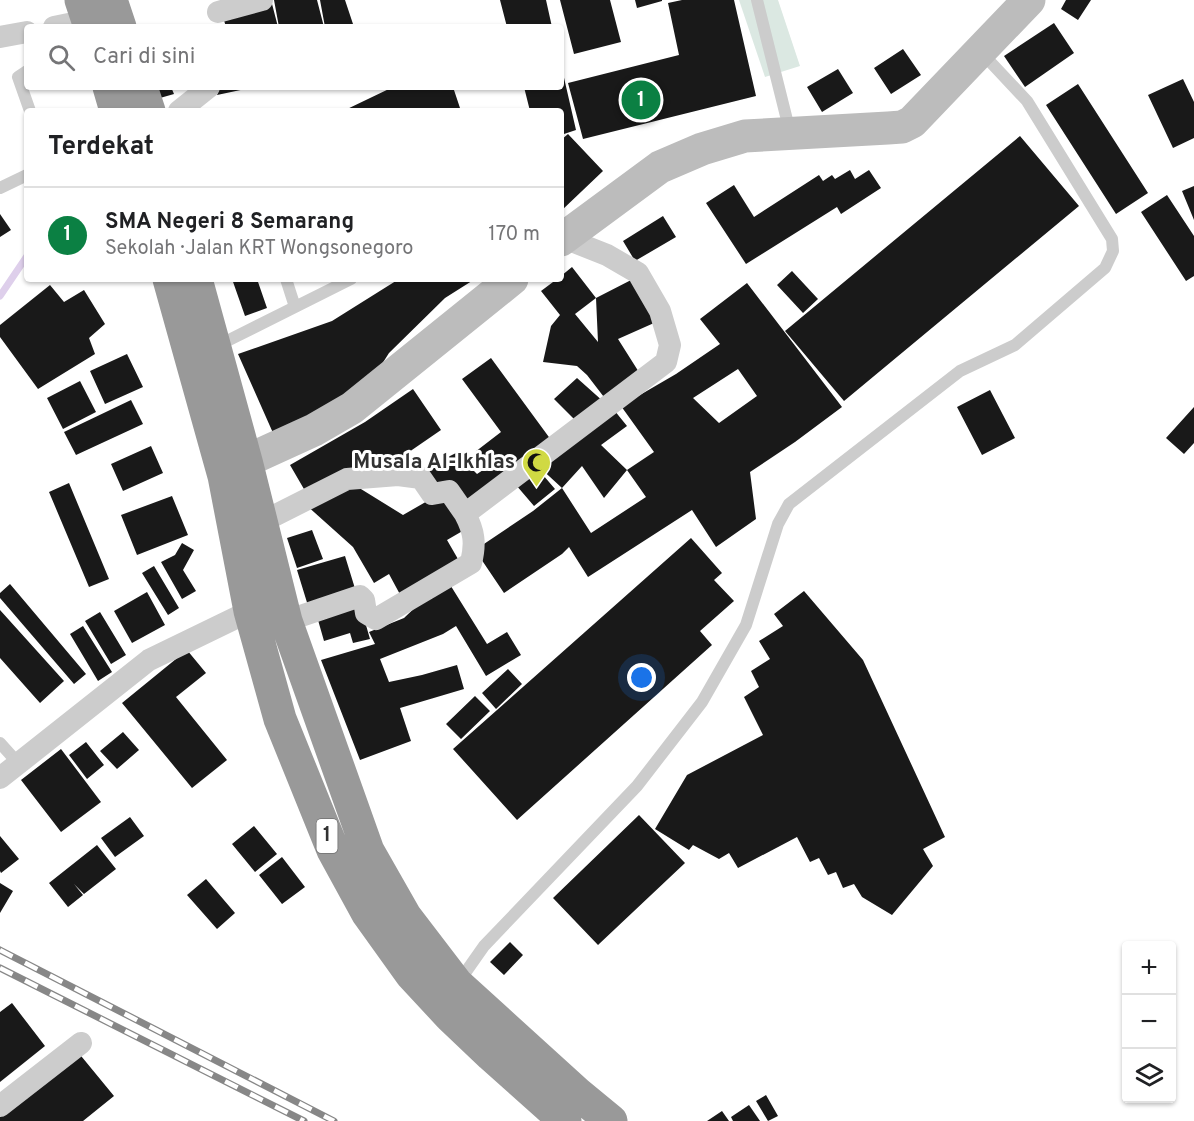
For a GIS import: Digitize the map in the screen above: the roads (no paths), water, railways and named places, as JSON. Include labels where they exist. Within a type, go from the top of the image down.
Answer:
[{"type":"highway","points":[[92,12],[114,24]]},
{"type":"highway","points":[[142,90],[148,108]]},
{"type":"highway","name":"1","points":[[170,282],[235,469],[260,523],[286,621],[368,851],[405,916],[457,984],[611,1121]]},
{"type":"highway","name":"1","points":[[197,282],[214,348],[235,469],[250,611],[280,719],[333,850],[368,914],[411,974],[450,1016],[565,1121]]},
{"type":"street","points":[[218,13],[262,0]]},
{"type":"street","points":[[564,238],[660,167],[702,149],[745,136],[902,127],[912,122],[1029,0]]},
{"type":"street","points":[[62,24],[92,12]]},
{"type":"street","points":[[0,37],[24,33]]},
{"type":"street","points":[[183,108],[205,90]]},
{"type":"street","points":[[465,514],[666,362],[670,345],[660,311],[638,273],[607,255],[564,240]]},
{"type":"street","points":[[235,469],[314,430],[352,408],[508,282]]},
{"type":"street","points":[[260,523],[347,479],[398,475],[421,478],[432,494],[449,491],[474,531],[474,554],[471,563],[376,619],[366,614],[364,600],[360,596],[286,621]]},
{"type":"street","points":[[0,778],[149,660],[250,611]]},
{"type":"street","points":[[0,1106],[81,1043]]},
{"type":"lane","points":[[757,0],[791,133]]},
{"type":"lane","points":[[457,984],[484,946],[637,786],[702,702],[746,626],[778,524],[789,504],[960,371],[1015,345],[1105,268],[1113,251],[1112,239],[1027,101],[981,52]]},
{"type":"lane","points":[[24,73],[18,77],[29,108]]},
{"type":"lane","points":[[0,188],[24,176]]},
{"type":"lane","points":[[287,282],[295,307]]},
{"type":"lane","points":[[214,348],[345,282]]},
{"type":"lane","points":[[0,743],[18,764]]},
{"type":"waterway","points":[[0,296],[24,260]]},
{"type":"railway","points":[[0,950],[334,1121]]},
{"type":"railway","points":[[0,968],[304,1121]]},
{"type":"place","name":"SMA Negeri 8 Semarang","points":[[641,100]]},
{"type":"place","name":"Musala Al-Ikhlas","points":[[536,488]]}]
